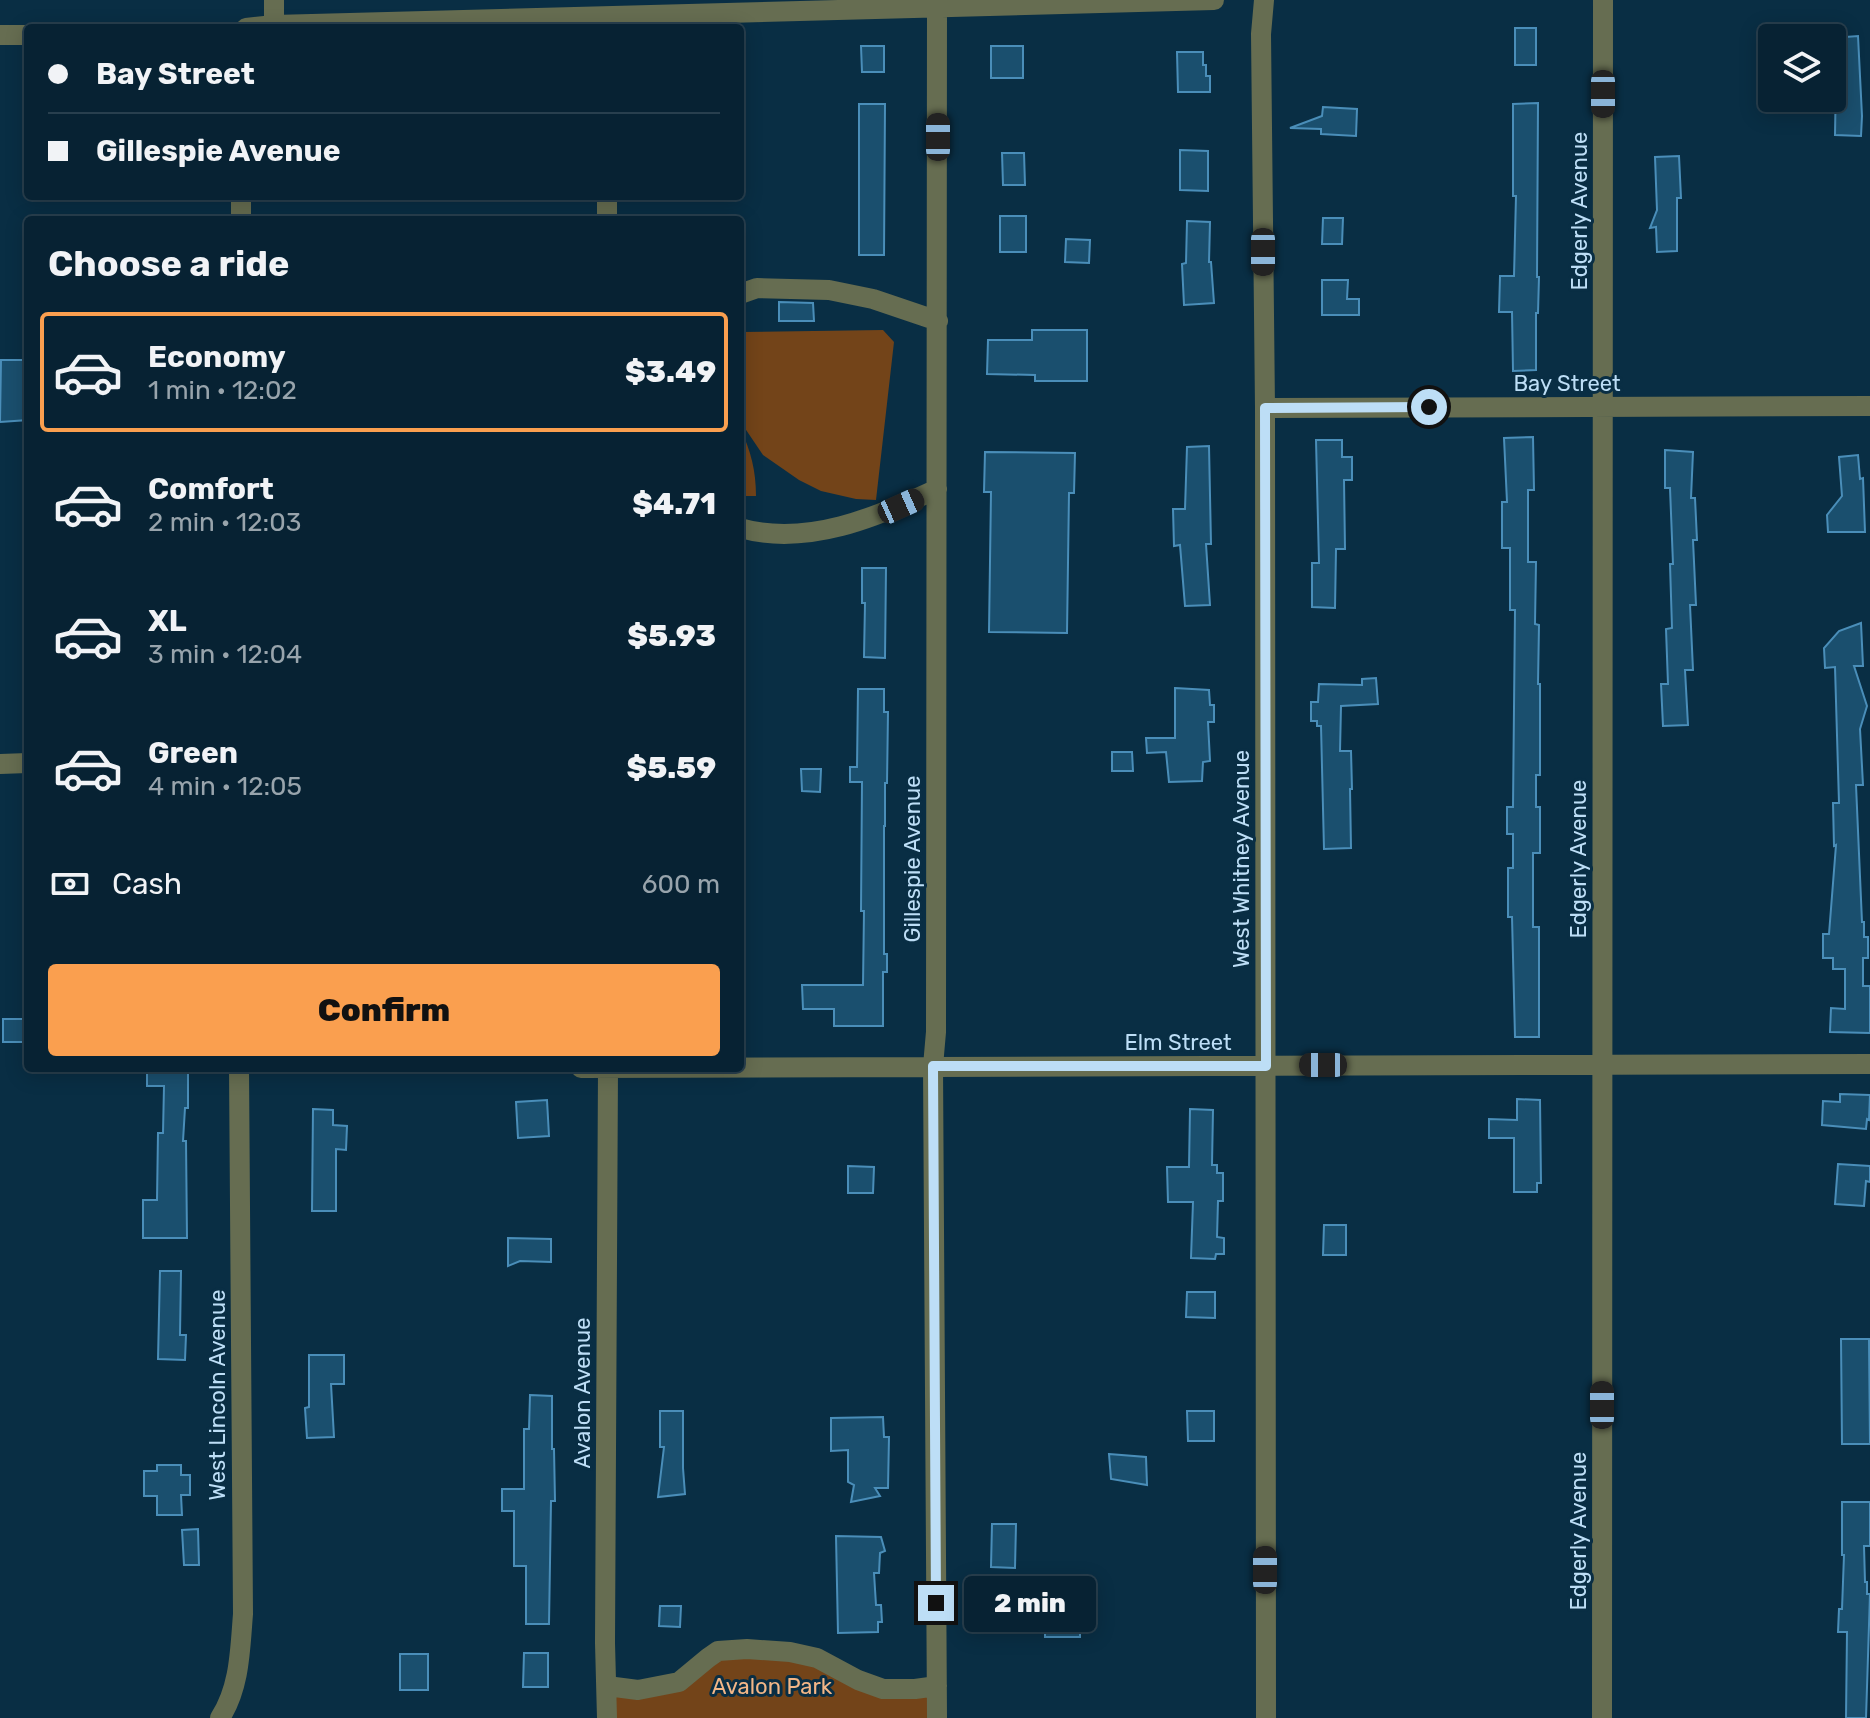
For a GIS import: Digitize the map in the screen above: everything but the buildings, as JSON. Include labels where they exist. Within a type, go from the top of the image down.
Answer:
[{"type":"street","points":[[274,0],[274,24]]},
{"type":"street","points":[[308,24],[937,4],[1214,0]]},
{"type":"street","name":"West Whitney Avenue","points":[[1264,0],[1261,34],[1265,408],[1266,1718]]},
{"type":"street","name":"Edgerly Avenue","points":[[1602,1718],[1603,0]]},
{"type":"street","name":"Gillespie Avenue","points":[[937,4],[936,1032],[933,1066],[937,1718]]},
{"type":"street","points":[[0,35],[24,35]]},
{"type":"street","points":[[744,293],[757,288],[829,290],[873,299],[938,321]]},
{"type":"street","name":"Bay Street","points":[[1265,408],[1870,406]]},
{"type":"street","points":[[744,529],[783,535],[847,525],[937,489]]},
{"type":"street","points":[[0,764],[24,763]]},
{"type":"street","name":"Elm Street","points":[[744,1068],[1870,1064]]},
{"type":"street","name":"West Lincoln Avenue","points":[[220,1718],[237,1678],[243,1614],[239,1072]]},
{"type":"street","name":"Avalon Avenue","points":[[607,1718],[608,1072]]},
{"type":"street","points":[[607,1686],[638,1690],[679,1682],[718,1651],[747,1649],[790,1652],[817,1658],[858,1680],[883,1689],[937,1686]]},
{"type":"green space","points":[[883,330],[894,342],[876,500],[821,491],[763,455],[744,427],[744,332]]},
{"type":"green space","points":[[744,438],[752,461],[756,496],[744,496]]},
{"type":"green space","name":"Avalon Park","points":[[789,1655],[856,1683],[933,1689],[934,1718],[610,1718],[609,1690],[640,1693],[709,1660]]},
{"type":"route","points":[[936,1603],[933,1066],[1266,1066],[1265,408],[1429,407]]}]
